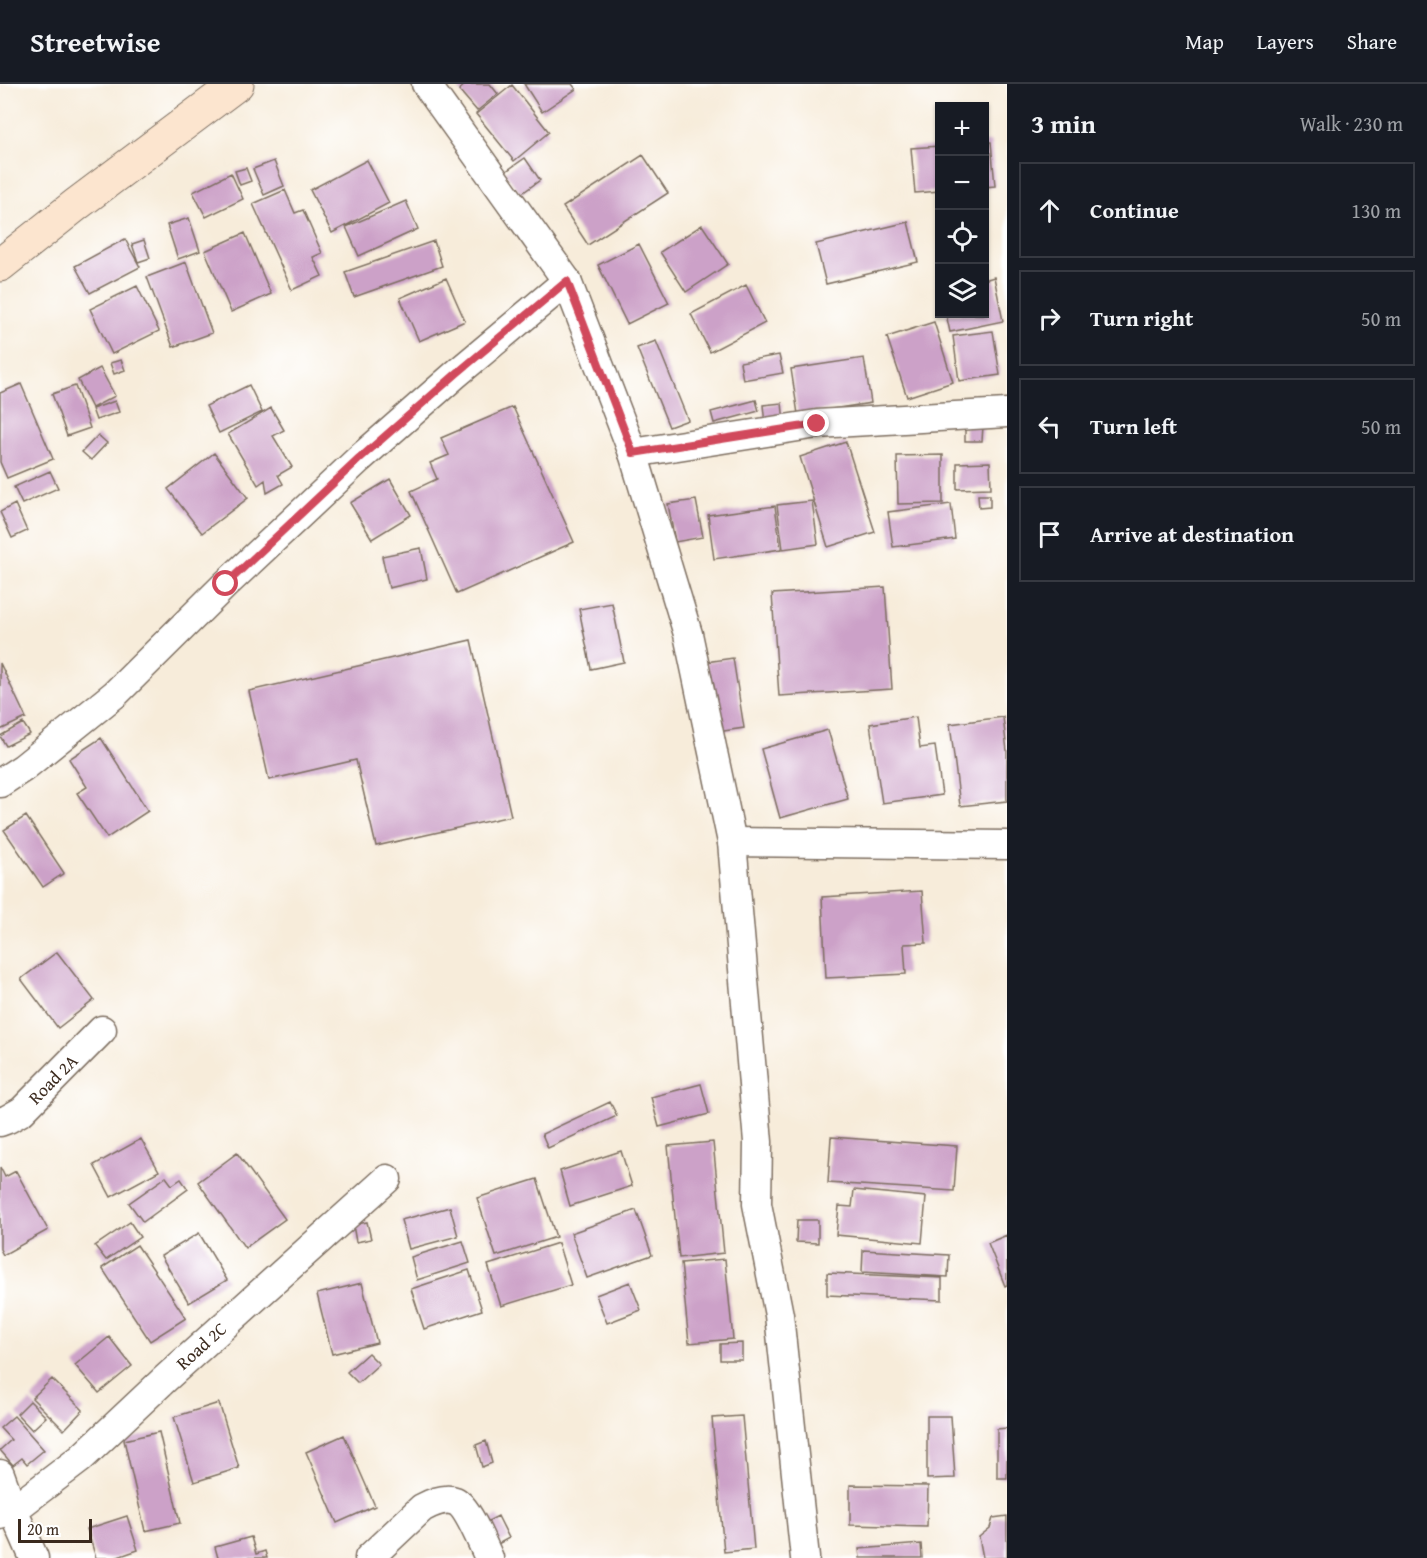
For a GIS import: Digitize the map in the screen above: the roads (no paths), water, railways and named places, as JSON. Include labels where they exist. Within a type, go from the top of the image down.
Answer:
[{"type":"street","points":[[0,265],[237,84]]},
{"type":"street","points":[[426,84],[567,281],[633,453],[688,634],[732,842],[758,1142],[757,1204],[779,1315],[805,1558]]},
{"type":"street","points":[[0,783],[23,768],[115,694],[226,584],[359,459],[567,281]]},
{"type":"street","points":[[633,453],[817,424],[1007,412]]},
{"type":"street","points":[[732,842],[1007,845]]},
{"type":"street","name":"Road 2A","points":[[0,1122],[22,1111],[102,1030]]},
{"type":"street","name":"Road 2C","points":[[7,1513],[80,1459],[165,1379],[387,1179]]},
{"type":"street","points":[[0,1474],[7,1513],[34,1558]]},
{"type":"street","points":[[369,1558],[423,1508],[430,1503],[441,1501],[455,1501],[466,1511],[489,1558]]}]
